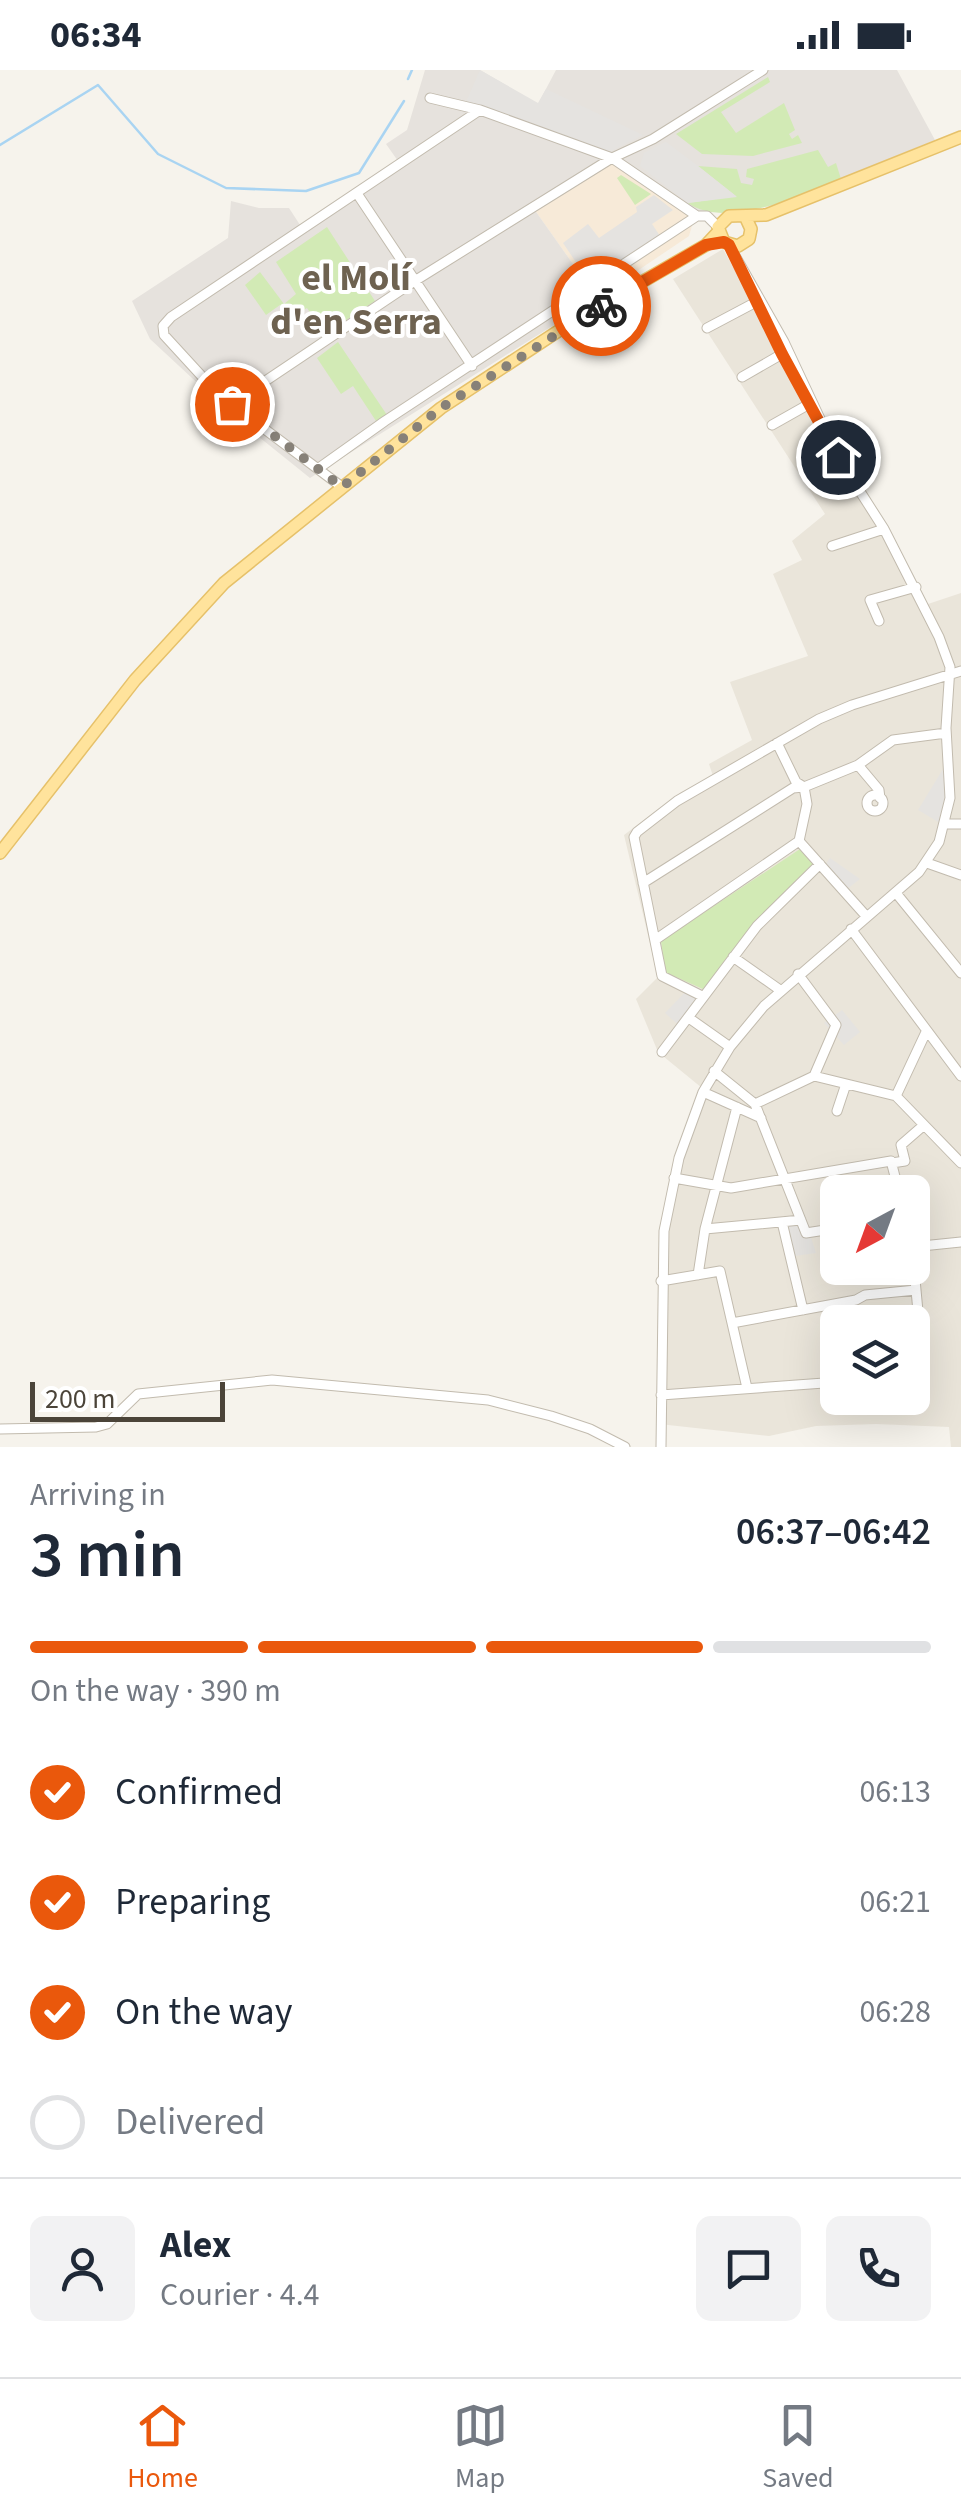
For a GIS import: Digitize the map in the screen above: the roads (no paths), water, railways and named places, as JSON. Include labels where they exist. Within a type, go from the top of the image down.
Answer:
[{"type":"main road","points":[[0,853],[164,646],[224,584],[441,408],[569,324],[706,245],[720,233],[729,216],[766,215],[961,137]]},
{"type":"main road","points":[[720,233],[738,246],[766,215]]},
{"type":"main road","points":[[745,216],[749,238]]},
{"type":"street","points":[[232,404],[413,282],[763,70]]},
{"type":"street","points":[[430,98],[480,110],[612,158],[720,233],[784,342],[838,457],[916,586],[948,658],[946,733],[950,798],[945,824],[927,862],[780,990],[730,1047],[703,1092],[674,1178],[664,1231],[660,1281],[661,1447]]},
{"type":"street","points":[[342,487],[208,383],[164,335],[163,326],[480,110]]},
{"type":"street","points":[[358,195],[472,366]]},
{"type":"street","points":[[321,504],[326,474],[385,421],[697,216]]},
{"type":"street","points":[[743,274],[740,261],[749,238]]},
{"type":"street","points":[[708,328],[758,301]]},
{"type":"street","points":[[758,301],[782,354],[811,403]]},
{"type":"street","points":[[742,377],[782,354]]},
{"type":"street","points":[[772,425],[811,403]]},
{"type":"street","points":[[326,474],[354,478]]},
{"type":"street","points":[[832,546],[884,529]]},
{"type":"street","points":[[879,621],[870,600],[916,586]]},
{"type":"street","points":[[702,996],[662,976],[634,837],[637,832],[677,801],[852,705],[961,672]]},
{"type":"street","points":[[644,883],[792,788],[804,787],[858,764],[893,740],[946,733]]},
{"type":"street","points":[[654,940],[799,841],[807,804],[804,787],[796,782],[777,743]]},
{"type":"street","points":[[948,761],[961,753]]},
{"type":"street","points":[[858,764],[878,795]]},
{"type":"street","points":[[945,824],[961,824]]},
{"type":"street","points":[[799,841],[867,917]]},
{"type":"street","points":[[927,862],[961,875]]},
{"type":"street","points":[[662,1052],[758,926],[820,864]]},
{"type":"street","points":[[896,892],[961,974]]},
{"type":"street","points":[[851,929],[961,1076]]},
{"type":"street","points":[[733,957],[780,990]]},
{"type":"street","points":[[798,974],[836,1025],[814,1076]]},
{"type":"street","points":[[689,1018],[730,1047]]},
{"type":"street","points":[[896,1096],[926,1032]]},
{"type":"street","points":[[714,1071],[755,1104],[806,1234],[820,1231]]},
{"type":"street","points":[[755,1104],[814,1076],[896,1096],[961,1163]]},
{"type":"street","points":[[837,1111],[846,1084]]},
{"type":"street","points":[[703,1092],[762,1118]]},
{"type":"street","points":[[698,1274],[705,1229],[737,1107]]},
{"type":"street","points":[[674,1178],[715,1188],[906,1161],[901,1146],[924,1125]]},
{"type":"street","points":[[892,1162],[895,1175]]},
{"type":"street","points":[[705,1229],[802,1220]]},
{"type":"street","points":[[782,1222],[803,1310]]},
{"type":"street","points":[[930,1245],[961,1242]]},
{"type":"street","points":[[660,1281],[720,1272],[747,1388]]},
{"type":"street","points":[[916,1285],[917,1305]]},
{"type":"street","points":[[732,1323],[856,1300],[865,1295],[916,1290]]},
{"type":"street","points":[[0,1429],[96,1428],[106,1424],[138,1394],[272,1380],[488,1400],[551,1416],[625,1447]]},
{"type":"street","points":[[661,1395],[820,1383]]},
{"type":"waterway","points":[[408,79],[412,70]]},
{"type":"waterway","points":[[0,145],[98,85],[158,154],[226,188],[306,191],[359,173],[404,101]]},
{"type":"district","name":"el Molí d'en Serra","points":[[356,300]]}]
